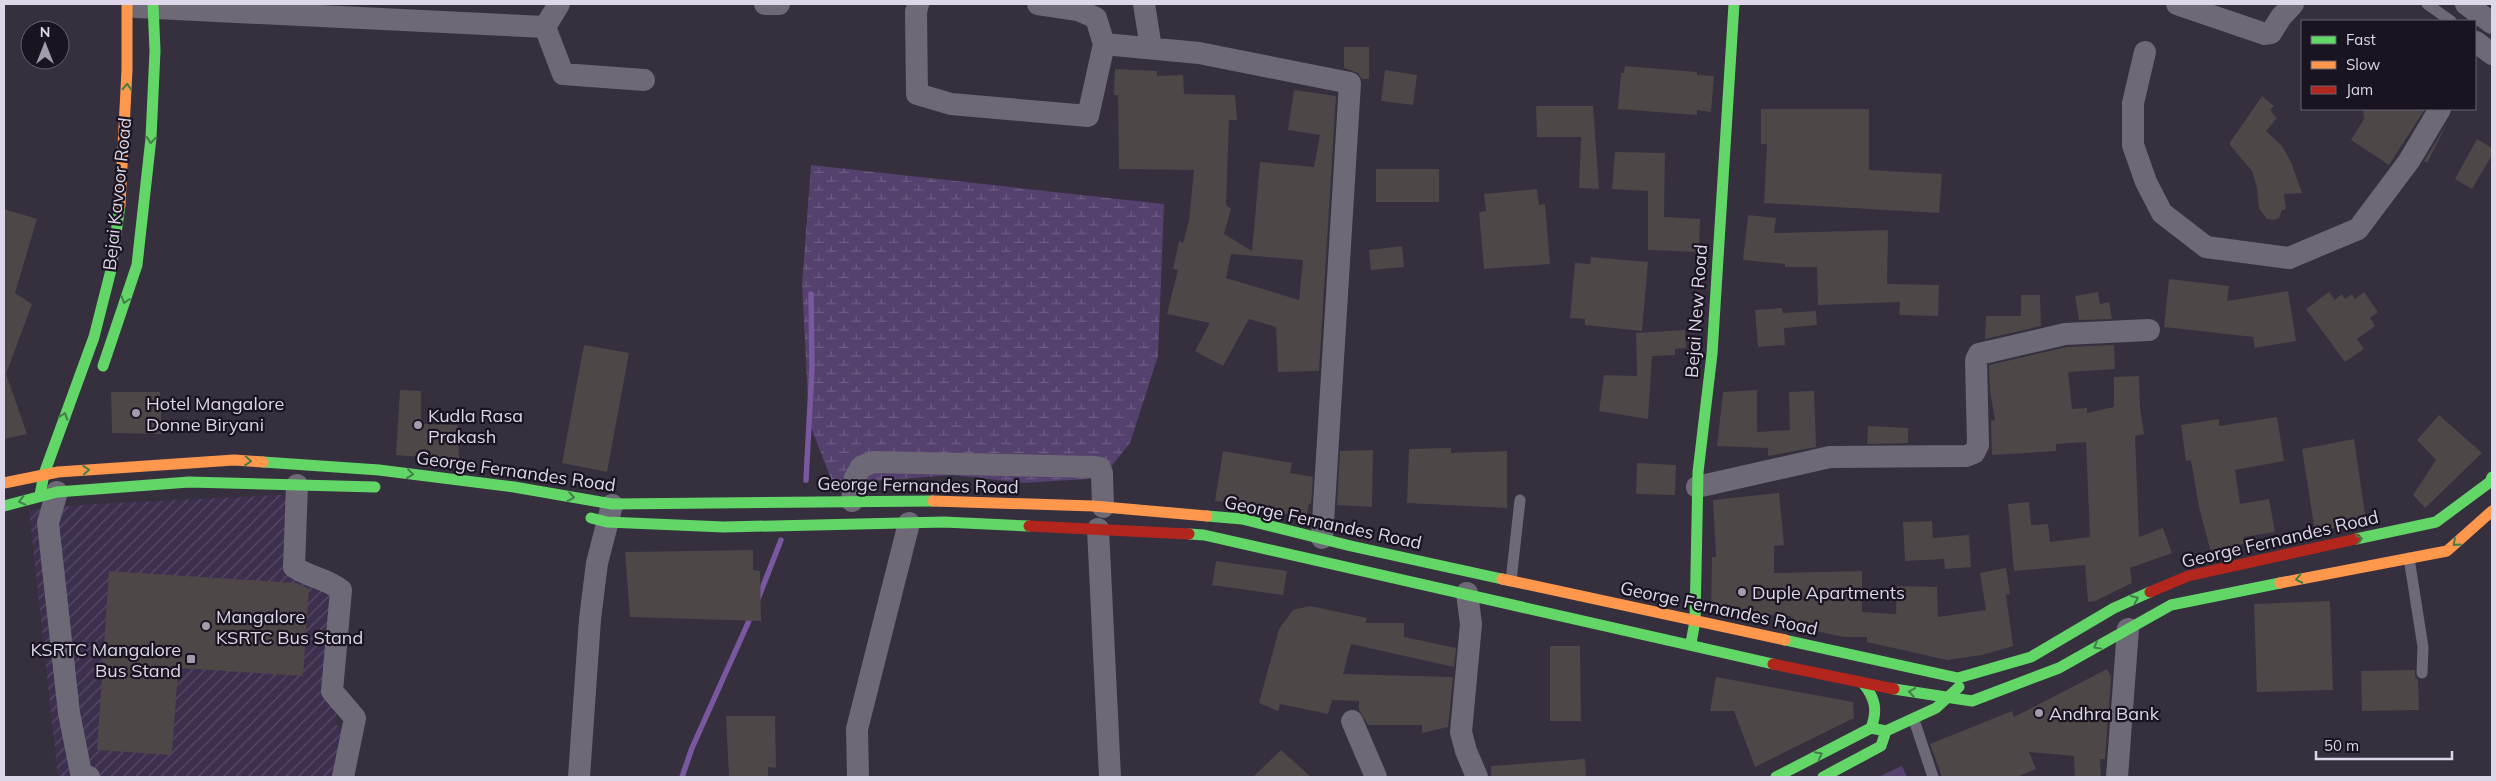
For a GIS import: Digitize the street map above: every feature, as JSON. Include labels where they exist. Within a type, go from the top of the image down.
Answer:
[{"type":"main road","name":"Bejai New Road","points":[[1691,644],[1695,621],[1698,487],[1712,354],[1734,4]]},
{"type":"main road","name":"Bejai Kavoor Road","points":[[47,488],[94,337],[111,270],[122,187],[127,70],[127,5]]},
{"type":"main road","name":"Bejai Kavoor Road","points":[[98,378],[137,265],[151,138],[155,51],[153,6]]},
{"type":"main road","name":"George Fernandes Road","points":[[4,506],[47,488],[66,467],[234,460],[380,470],[514,487],[610,513],[724,528],[944,522],[1204,535],[1863,683],[1972,700],[2059,668],[2171,605],[2447,551],[2492,511]]},
{"type":"main road","points":[[47,488],[66,467]]},
{"type":"main road","name":"George Fernandes Road","points":[[580,515],[852,500],[912,500],[1103,507],[1242,519],[1511,581],[1958,678],[2031,657],[2114,608],[2188,576],[2436,522],[2490,482],[2492,477]]},
{"type":"main road","name":"George Fernandes Road","points":[[4,483],[47,488],[188,482],[392,488]]},
{"type":"main road","points":[[1776,777],[1870,728],[1886,731],[1914,720],[1952,698],[1967,675]]},
{"type":"main road","points":[[1863,683],[1872,694],[1877,707],[1870,728]]},
{"type":"main road","points":[[1823,777],[1881,746],[1886,731]]},
{"type":"street","points":[[544,27],[559,4]]},
{"type":"street","points":[[765,4],[778,4]]},
{"type":"street","points":[[918,4],[916,12],[917,94],[951,104],[1088,116],[1104,44],[1096,18],[1078,10],[1038,4]]},
{"type":"street","points":[[1144,4],[1151,48]]},
{"type":"street","points":[[2177,4],[2265,34],[2271,33],[2281,17],[2293,4]]},
{"type":"street","points":[[2466,4],[2492,22]]},
{"type":"street","points":[[127,5],[404,19],[447,14],[544,27]]},
{"type":"street","points":[[544,27],[563,74],[644,80]]},
{"type":"street","points":[[1104,44],[1199,53],[1350,83],[1322,538]]},
{"type":"street","points":[[2145,52],[2133,102],[2133,145],[2146,182],[2162,213],[2206,248],[2289,258],[2358,229],[2409,161],[2439,110]]},
{"type":"street","points":[[1698,487],[1830,457],[1966,456],[1974,453],[1978,444],[1976,360],[1979,354],[2065,334],[2149,330]]},
{"type":"street","points":[[852,500],[855,478],[861,467],[873,462],[1095,467],[1100,468],[1102,473],[1103,507]]},
{"type":"street","points":[[297,485],[294,567],[308,576],[329,580],[341,590],[332,692],[355,718],[343,777]]},
{"type":"street","points":[[47,488],[48,523],[69,713],[81,774],[89,777]]},
{"type":"street","points":[[579,777],[590,618],[597,563],[610,513]]},
{"type":"street","points":[[858,777],[857,729],[909,523]]},
{"type":"street","points":[[1098,529],[1110,777]]},
{"type":"street","points":[[1467,593],[1471,624],[1461,732],[1466,751],[1478,777]]},
{"type":"street","points":[[2117,777],[2128,629]]},
{"type":"street","points":[[1352,721],[1376,777]]},
{"type":"lane","points":[[2427,4],[2450,20]]},
{"type":"lane","points":[[1511,581],[1520,500]]},
{"type":"lane","points":[[2408,558],[2423,647],[2422,673]]},
{"type":"lane","points":[[1914,720],[1933,777]]},
{"type":"shaded area","name":"Mangalore KSRTC Bus Stand","points":[[301,494],[298,576],[342,588],[336,725],[352,734],[349,777],[58,777],[29,510],[93,504]]},
{"type":"green space","points":[[811,165],[1164,204],[1158,356],[1130,443],[1102,478],[1024,483],[952,475],[833,484],[809,422],[802,284]]},
{"type":"green space","points":[[1902,766],[1907,777],[1878,777]]},
{"type":"building","points":[[1344,47],[1369,47],[1369,79],[1362,79],[1358,73],[1344,68]]},
{"type":"building","points":[[1625,66],[1697,72],[1697,75],[1714,76],[1711,112],[1697,110],[1697,115],[1618,109],[1621,73],[1624,73]]},
{"type":"building","points":[[1115,69],[1157,71],[1157,76],[1183,75],[1184,94],[1235,95],[1237,120],[1229,120],[1226,205],[1231,209],[1224,234],[1252,251],[1260,162],[1314,167],[1320,135],[1288,130],[1294,90],[1336,96],[1319,371],[1278,372],[1276,327],[1249,319],[1223,366],[1195,351],[1210,323],[1167,314],[1178,270],[1173,269],[1179,241],[1183,243],[1189,220],[1194,170],[1119,169],[1118,95],[1114,95]],"holes":[[[1231,254],[1303,260],[1299,300],[1226,278]]]},
{"type":"building","points":[[1385,70],[1417,75],[1413,105],[1381,101]]},
{"type":"building","points":[[2262,96],[2274,106],[2270,110],[2277,118],[2266,131],[2282,146],[2291,162],[2302,193],[2284,194],[2286,209],[2282,210],[2279,218],[2274,220],[2267,219],[2259,209],[2257,188],[2252,171],[2229,144]]},
{"type":"building","points":[[1536,106],[1593,106],[1599,189],[1579,188],[1581,137],[1537,137]]},
{"type":"building","points":[[1761,109],[1869,109],[1869,170],[1942,174],[1939,213],[1764,203],[1767,144],[1761,144]]},
{"type":"building","points":[[2363,110],[2424,110],[2389,165],[2351,140],[2364,119]]},
{"type":"building","points":[[2448,122],[2427,163],[2424,161]]},
{"type":"building","points":[[2477,139],[2492,148],[2492,155],[2472,189],[2455,179]]},
{"type":"building","points":[[1615,152],[1665,153],[1664,217],[1700,219],[1699,252],[1648,250],[1648,191],[1612,189]]},
{"type":"building","points":[[1376,169],[1439,169],[1439,202],[1376,202]]},
{"type":"building","points":[[1537,189],[1539,205],[1545,204],[1550,264],[1484,269],[1479,212],[1486,211],[1484,194]]},
{"type":"building","points":[[4,209],[37,219],[15,293],[32,304],[6,374],[27,434],[4,439]]},
{"type":"building","points":[[1748,215],[1776,218],[1774,233],[1888,230],[1887,284],[1939,285],[1938,316],[1899,315],[1900,302],[1818,305],[1817,267],[1785,267],[1785,264],[1743,260]]},
{"type":"building","points":[[1402,246],[1404,267],[1371,270],[1369,250]]},
{"type":"building","points":[[1591,257],[1648,262],[1642,331],[1585,325],[1585,319],[1570,318],[1575,263],[1590,264]]},
{"type":"building","points":[[2169,279],[2229,286],[2227,301],[2288,291],[2296,341],[2255,348],[2253,337],[2164,327]]},
{"type":"building","points":[[2098,292],[2100,304],[2109,302],[2112,319],[2079,320],[2075,296]]},
{"type":"building","points":[[2329,292],[2335,300],[2342,294],[2345,299],[2352,294],[2355,299],[2364,292],[2378,312],[2370,318],[2375,326],[2357,339],[2364,349],[2345,362],[2306,309]]},
{"type":"building","points":[[2021,295],[2040,295],[2041,326],[1985,339],[1986,316],[2021,316]]},
{"type":"building","points":[[1782,308],[1783,313],[1816,311],[1817,325],[1784,328],[1785,345],[1758,347],[1755,310]]},
{"type":"building","points":[[1685,330],[1686,348],[1675,349],[1675,355],[1652,356],[1648,419],[1599,411],[1604,375],[1637,376],[1636,333]]},
{"type":"building","points":[[584,345],[629,353],[607,472],[562,463]]},
{"type":"building","points":[[2114,345],[2115,369],[2068,372],[2072,409],[2087,408],[2087,413],[2114,407],[2114,377],[2139,376],[2140,408],[2144,434],[2135,436],[2139,537],[2163,528],[2172,553],[2130,568],[2132,583],[2095,601],[2088,602],[2085,565],[2014,571],[2008,504],[2029,502],[2031,525],[2048,524],[2050,542],[2090,537],[2086,442],[2056,444],[2056,451],[1992,455],[1991,421],[1995,420],[1990,391],[1989,365],[2067,347]]},
{"type":"building","name":"Kudla Rasa Prakash","points":[[400,390],[421,391],[421,424],[458,425],[459,460],[396,455]]},
{"type":"building","points":[[1757,390],[1757,432],[1790,430],[1789,392],[1814,391],[1816,447],[1768,456],[1768,448],[1717,446],[1723,392]]},
{"type":"building","name":"Hotel Mangalore Donne Biryani","points":[[111,392],[160,392],[162,434],[112,433]]},
{"type":"building","points":[[2439,415],[2482,453],[2425,508],[2413,495],[2436,460],[2417,440]]},
{"type":"building","points":[[2277,417],[2284,461],[2235,470],[2240,504],[2269,499],[2275,532],[2244,537],[2246,543],[2211,553],[2199,507],[2191,460],[2186,461],[2181,425],[2219,419],[2219,426]]},
{"type":"building","points":[[1868,426],[1908,428],[1908,443],[1867,444]]},
{"type":"building","points":[[2354,439],[2366,521],[2315,532],[2302,449]]},
{"type":"building","points":[[1451,448],[1451,453],[1507,451],[1507,508],[1407,503],[1409,449]]},
{"type":"building","points":[[1373,450],[1372,507],[1337,505],[1340,451]]},
{"type":"building","points":[[1223,451],[1292,463],[1290,473],[1313,477],[1311,504],[1309,504],[1306,519],[1246,504],[1215,501]]},
{"type":"building","points":[[1637,463],[1676,465],[1675,495],[1636,494]]},
{"type":"building","points":[[1779,493],[1784,545],[1774,546],[1774,573],[1862,571],[1862,612],[1896,614],[1897,586],[1937,587],[1938,617],[1986,610],[1980,573],[2006,568],[2010,594],[2006,595],[2013,646],[1982,655],[1947,660],[1867,642],[1867,637],[1844,637],[1791,626],[1791,616],[1739,614],[1711,608],[1712,557],[1716,557],[1713,500]]},
{"type":"building","points":[[1932,521],[1933,538],[1969,535],[1971,567],[1945,569],[1944,559],[1905,561],[1903,522]]},
{"type":"building","points":[[753,550],[753,570],[760,571],[761,621],[630,617],[625,552]]},
{"type":"building","points":[[1216,561],[1287,571],[1283,595],[1212,585]]},
{"type":"building","name":"Mangalore KSRTC Bus Stand","points":[[109,571],[296,583],[309,589],[303,676],[178,668],[172,755],[97,750]]},
{"type":"building","points":[[2330,601],[2333,690],[2257,692],[2254,604]]},
{"type":"building","points":[[1310,606],[1367,618],[1365,623],[1404,623],[1404,637],[1456,648],[1454,667],[1351,644],[1343,674],[1453,677],[1448,727],[1422,733],[1422,725],[1368,725],[1359,710],[1359,701],[1332,700],[1328,714],[1280,704],[1278,711],[1259,703],[1279,629],[1293,610]]},
{"type":"building","points":[[1550,646],[1580,646],[1581,721],[1550,721]]},
{"type":"building","points":[[2107,669],[2111,677],[2105,759],[2100,759],[2101,777],[2075,777],[2074,756],[2029,752],[2036,769],[2017,777],[1942,777],[1930,744],[2012,711],[2014,717]]},
{"type":"building","points":[[2415,670],[2415,676],[2418,680],[2419,710],[2362,711],[2361,671]]},
{"type":"building","points":[[1716,677],[1853,702],[1854,718],[1755,767],[1734,711],[1710,711]]},
{"type":"building","points":[[726,716],[775,716],[776,768],[768,767],[768,777],[729,777]]},
{"type":"building","points":[[1281,750],[1311,777],[1253,777]]},
{"type":"building","points":[[1585,759],[1586,777],[1491,777],[1491,766]]},
{"type":"waterway","points":[[806,480],[812,368],[811,294]]},
{"type":"waterway","points":[[758,599],[781,540]]},
{"type":"waterway","points":[[682,777],[692,748],[752,614]]},
{"type":"traffic: fast","points":[[103,366],[137,265],[151,138],[155,51],[153,4]]},
{"type":"traffic: fast","points":[[1691,643],[1695,621],[1698,472],[1712,354],[1734,4]]},
{"type":"traffic: fast","points":[[40,495],[44,474],[94,337],[111,270],[120,205]]},
{"type":"traffic: fast","points":[[263,462],[379,470],[514,487],[612,504],[933,501]]},
{"type":"traffic: fast","points":[[2356,539],[2436,522],[2490,482],[2492,477]]},
{"type":"traffic: fast","points":[[4,506],[57,492],[189,482],[375,487]]},
{"type":"traffic: fast","points":[[1207,516],[1242,519],[1351,546],[1502,579]]},
{"type":"traffic: fast","points":[[591,518],[607,522],[724,527],[944,522],[1029,526]]},
{"type":"traffic: fast","points":[[1189,534],[1204,535],[1773,664]]},
{"type":"traffic: fast","points":[[1894,689],[1972,701],[2059,668],[2171,605],[2280,583]]},
{"type":"traffic: fast","points":[[1785,640],[1958,678],[2031,657],[2114,608],[2150,592]]},
{"type":"traffic: fast","points":[[1863,683],[1874,704],[1875,710],[1871,728]]},
{"type":"traffic: fast","points":[[1886,731],[1936,708],[1959,687]]},
{"type":"traffic: fast","points":[[1776,777],[1871,728],[1886,731],[1881,746],[1823,777]]},
{"type":"traffic: slow","points":[[120,205],[127,70],[127,4]]},
{"type":"traffic: slow","points":[[4,483],[58,472],[234,460],[263,462]]},
{"type":"traffic: slow","points":[[933,501],[1093,506],[1207,516]]},
{"type":"traffic: slow","points":[[2280,583],[2447,551],[2492,511]]},
{"type":"traffic: slow","points":[[1502,579],[1785,640]]},
{"type":"traffic: jam","points":[[1029,526],[1189,534]]},
{"type":"traffic: jam","points":[[2150,592],[2188,576],[2356,539]]},
{"type":"traffic: jam","points":[[1773,664],[1894,689]]},
{"type":"place","name":"Hotel Mangalore Donne Biryani","points":[[136,413]]},
{"type":"place","name":"Kudla Rasa Prakash","points":[[418,425]]},
{"type":"place","name":"Duple Apartments","points":[[1742,592]]},
{"type":"place","name":"Mangalore KSRTC Bus Stand","points":[[206,626]]},
{"type":"place","name":"KSRTC Mangalore Bus Stand","points":[[191,659]]},
{"type":"place","name":"Andhra Bank","points":[[2039,713]]}]
